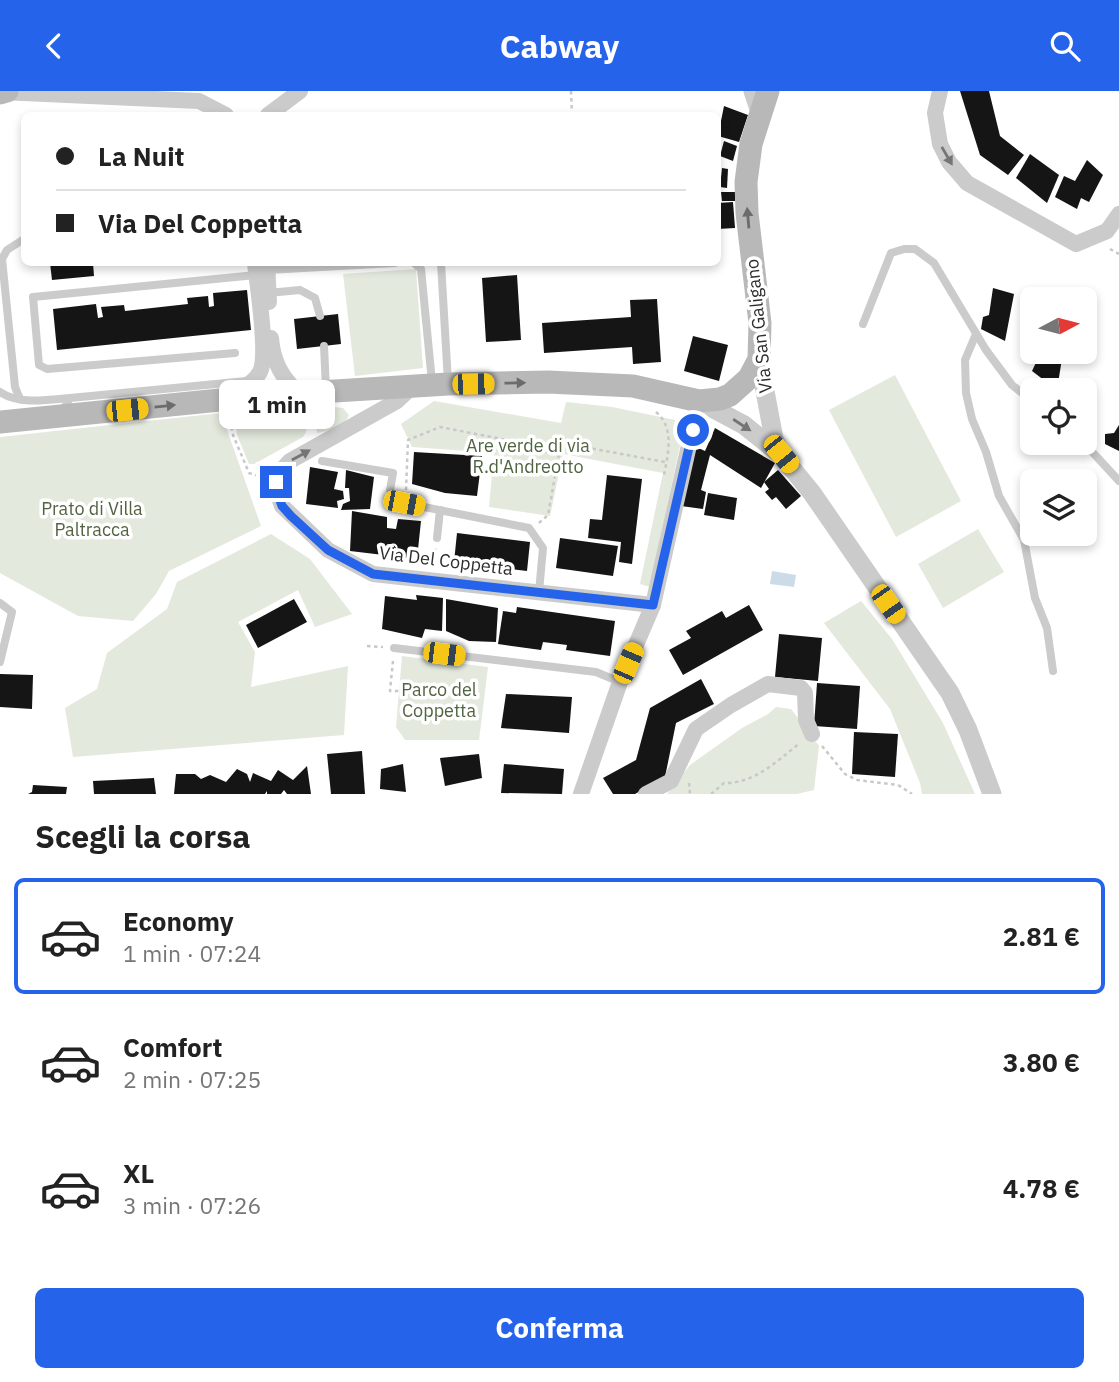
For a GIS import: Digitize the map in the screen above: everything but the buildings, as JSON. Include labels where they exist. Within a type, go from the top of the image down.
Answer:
[{"type":"main road","name":"Via San Galigano","points":[[759,359],[760,323],[746,182],[760,98]]},
{"type":"main road","points":[[0,422],[64,407],[214,401],[431,385],[548,382],[633,386],[699,401],[730,395],[749,379],[759,359]]},
{"type":"street","points":[[272,112],[300,91]]},
{"type":"street","points":[[940,91],[935,113],[940,144],[949,162],[967,183],[1076,244],[1107,231],[1119,214]]},
{"type":"street","points":[[3,92],[198,101],[220,112]]},
{"type":"street","points":[[261,267],[268,293],[273,355],[285,380],[299,394]]},
{"type":"street","points":[[214,401],[244,389],[262,370],[261,267]]},
{"type":"street","name":"Via San Galigano","points":[[759,359],[774,439],[781,454],[812,493],[950,693],[968,730],[992,794]]},
{"type":"street","name":"Via Del Coppetta","points":[[431,385],[290,461],[278,474],[276,482],[282,506],[328,550],[373,574],[653,605]]},
{"type":"street","points":[[580,794],[620,682],[653,605],[699,401],[744,425],[781,454]]},
{"type":"street","points":[[646,794],[671,781],[696,729],[768,684],[801,688],[805,693],[806,720],[812,734]]},
{"type":"lane","points":[[20,399],[15,387],[2,259],[7,250],[21,241]]},
{"type":"lane","points":[[863,324],[891,253],[915,249],[934,263],[976,334],[1012,386],[1020,392]]},
{"type":"lane","points":[[235,353],[47,369],[39,365],[33,297],[261,267],[294,266]]},
{"type":"lane","points":[[418,266],[421,269],[431,385]]},
{"type":"lane","points":[[431,385],[441,266]]},
{"type":"lane","points":[[268,293],[300,290],[315,298],[320,316]]},
{"type":"lane","points":[[976,334],[965,360],[965,393],[999,496],[1024,541],[1035,598],[1047,628],[1053,671]]},
{"type":"lane","points":[[324,346],[326,392]]},
{"type":"lane","points":[[0,392],[6,396],[39,400],[64,407],[254,380]]},
{"type":"lane","points":[[1095,455],[1119,481]]},
{"type":"lane","points":[[322,461],[393,473],[390,490],[396,500],[529,528],[543,548],[539,592]]},
{"type":"lane","points":[[437,538],[440,510]]},
{"type":"lane","points":[[0,603],[12,612],[0,662]]},
{"type":"lane","points":[[394,648],[596,672],[620,682]]},
{"type":"path","points":[[571,91],[572,112]]},
{"type":"path","points":[[655,411],[662,417],[670,441],[664,475]]},
{"type":"path","points":[[407,476],[408,439],[440,427],[542,447],[560,449],[567,444],[685,465]]},
{"type":"path","points":[[233,435],[249,473]]},
{"type":"path","points":[[531,530],[548,515],[559,454],[542,451],[542,447]]},
{"type":"path","points":[[433,573],[437,538]]},
{"type":"path","points":[[367,646],[394,648],[390,691],[399,691]]},
{"type":"path","points":[[711,794],[724,783],[740,783],[765,770],[812,734],[845,774],[857,780],[898,786],[912,794]]},
{"type":"green space","points":[[416,269],[423,368],[355,376],[343,274]]},
{"type":"green space","points":[[895,375],[961,501],[896,537],[829,410]]},
{"type":"green space","name":"Are verde di via R.d'Andreotto","points":[[434,401],[561,423],[566,402],[612,407],[685,422],[650,587],[640,584],[663,473],[563,454],[550,516],[489,507],[494,453],[412,447],[401,424]]},
{"type":"green space","points":[[280,408],[293,410],[303,416],[307,425],[303,437],[254,464],[249,464],[237,435],[234,411]]},
{"type":"green space","points":[[343,408],[349,415],[346,420],[336,428],[317,433],[313,410]]},
{"type":"green space","name":"Prato di Villa Paltracca","points":[[221,413],[261,526],[169,571],[156,594],[133,621],[78,616],[0,573],[0,437]]},
{"type":"green space","points":[[978,529],[1004,572],[943,608],[918,564]]},
{"type":"green space","points":[[271,534],[310,559],[352,614],[315,627],[298,590],[238,622],[255,652],[251,687],[348,666],[344,735],[73,757],[65,708],[97,689],[107,653],[167,609],[177,582]]},
{"type":"green space","points":[[861,601],[892,639],[943,723],[975,794],[922,794],[890,709],[824,623]]},
{"type":"green space","name":"Parco del Coppetta","points":[[402,656],[488,667],[479,740],[405,740],[396,727]]},
{"type":"green space","points":[[776,707],[791,709],[819,746],[814,790],[797,794],[667,794],[690,765]]},
{"type":"water","points":[[772,571],[796,575],[794,587],[770,584]]},
{"type":"route","points":[[276,482],[282,506],[291,516],[328,550],[373,574],[653,605],[693,430]]}]
